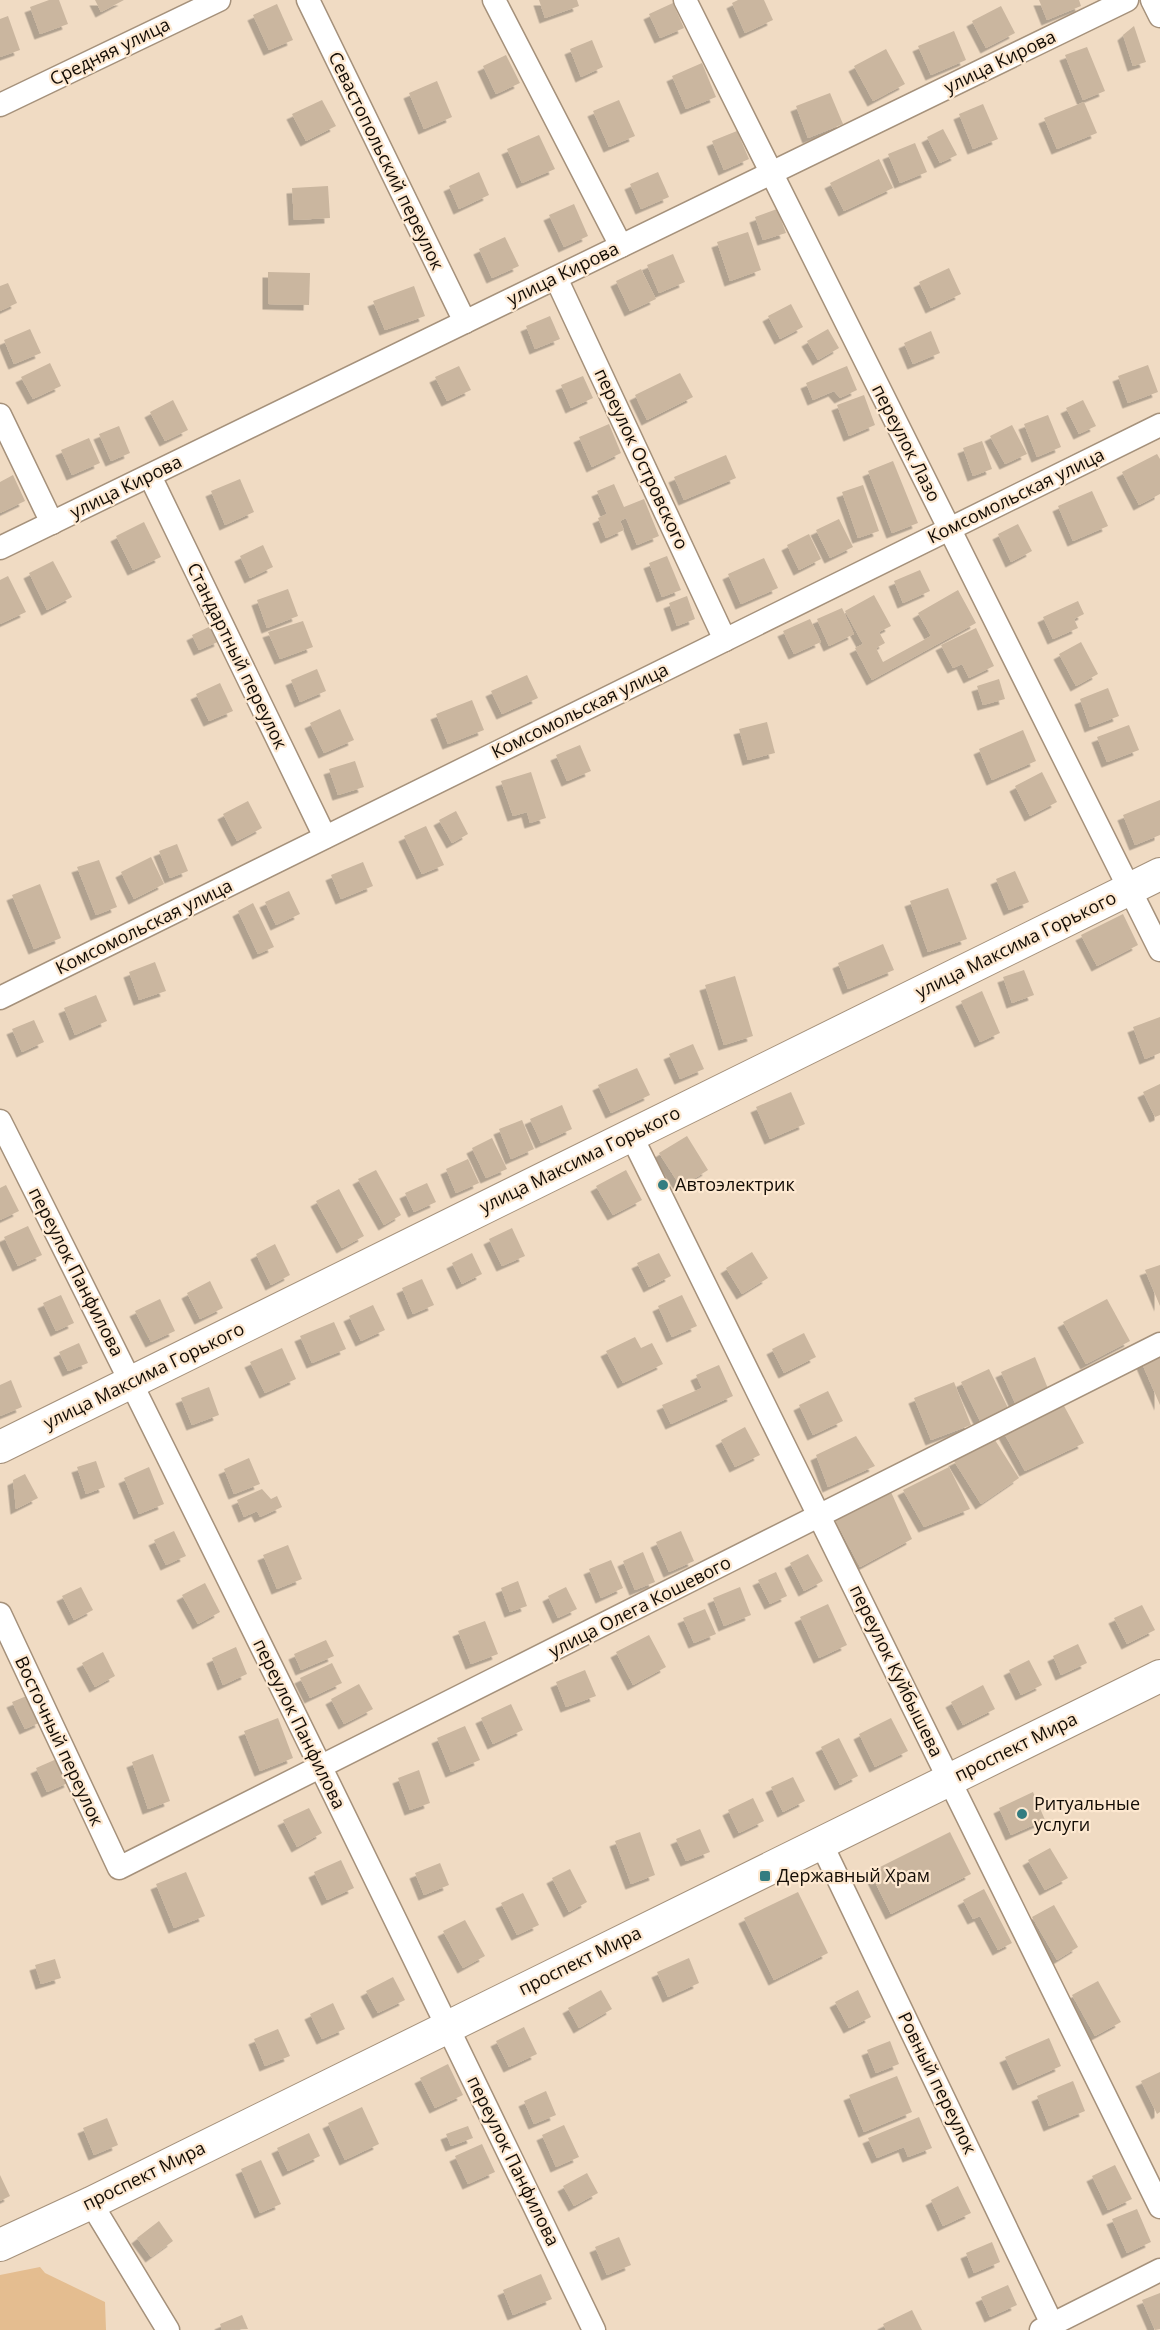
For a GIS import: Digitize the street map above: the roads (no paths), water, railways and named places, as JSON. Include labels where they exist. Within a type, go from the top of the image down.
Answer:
[{"type":"main road","name":"улица Максима Горького","points":[[0,1447],[1160,874]]},
{"type":"main road","name":"проспект Мира","points":[[0,2245],[91,2203],[1160,1676]]},
{"type":"street","name":"Средняя улица","points":[[0,105],[219,0]]},
{"type":"street","name":"Севастопольский переулок","points":[[308,0],[465,322]]},
{"type":"street","points":[[494,0],[621,246]]},
{"type":"street","name":"переулок Лазо","points":[[685,0],[1160,950]]},
{"type":"street","name":"улица Кирова","points":[[0,548],[1127,0]]},
{"type":"street","points":[[1152,0],[1160,16]]},
{"type":"street","name":"переулок Островского","points":[[556,278],[725,640]]},
{"type":"street","points":[[0,415],[52,523]]},
{"type":"street","name":"Комсомольская улица","points":[[0,998],[1160,425]]},
{"type":"street","name":"Стандартный переулок","points":[[150,476],[325,837]]},
{"type":"street","name":"переулок Панфилова","points":[[0,1121],[448,2026],[594,2330]]},
{"type":"street","name":"переулок Куйбышева","points":[[631,1136],[1160,2207]]},
{"type":"street","name":"улица Олега Кошевого","points":[[119,1868],[1160,1344]]},
{"type":"street","name":"Восточный переулок","points":[[0,1614],[119,1868]]},
{"type":"street","name":"Ровный переулок","points":[[821,1843],[1046,2327]]},
{"type":"street","points":[[91,2203],[168,2330]]},
{"type":"street","points":[[1046,2327],[1160,2270]]},
{"type":"place","name":"Автоэлектрик","points":[[663,1185]]},
{"type":"place","name":"Ритуальные услуги","points":[[1022,1814]]},
{"type":"place","name":"Державный Храм","points":[[765,1876]]}]
